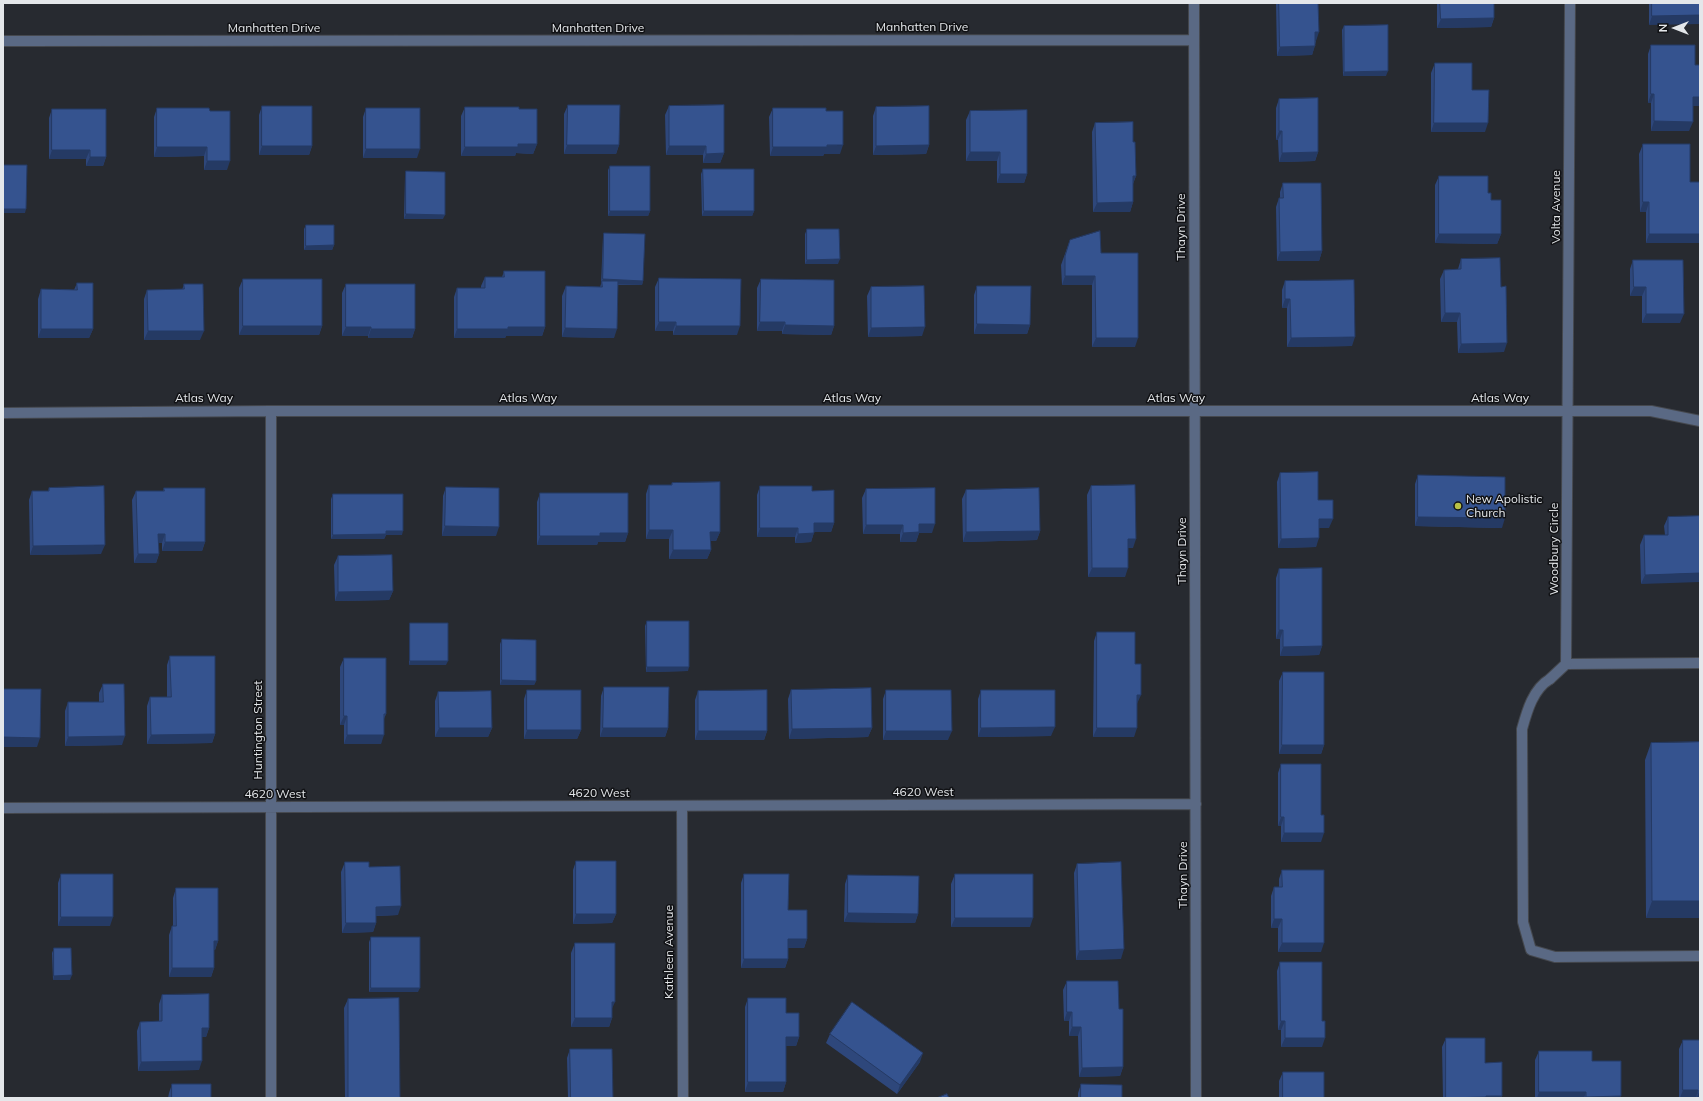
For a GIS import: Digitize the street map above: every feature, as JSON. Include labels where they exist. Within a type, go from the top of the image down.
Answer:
[{"type":"street","name":"Thayn Drive","points":[[1194,3],[1196,1098]]},
{"type":"street","name":"Volta Avenue","points":[[1567,411],[1570,3]]},
{"type":"street","name":"Manhatten Drive","points":[[3,41],[1194,40]]},
{"type":"street","name":"Atlas Way","points":[[3,413],[271,411],[1651,411],[1700,421]]},
{"type":"street","name":"Huntington Street","points":[[271,411],[272,1098]]},
{"type":"street","name":"Woodbury Circle","points":[[1566,664],[1567,411]]},
{"type":"street","points":[[1700,663],[1566,664],[1550,679],[1543,683],[1529,705],[1522,729],[1523,922],[1531,950],[1555,957],[1700,956]]},
{"type":"street","name":"4620 West","points":[[3,808],[1196,804]]},
{"type":"street","name":"Kathleen Avenue","points":[[682,806],[683,1098]]},
{"type":"building","points":[[1279,3],[1318,3],[1319,32],[1315,32],[1315,46],[1280,47]]},
{"type":"building","points":[[1440,3],[1494,3],[1494,18],[1441,19]]},
{"type":"building","points":[[1652,3],[1700,3],[1700,15],[1652,16]]},
{"type":"building","points":[[1388,25],[1388,71],[1344,72],[1344,26]]},
{"type":"building","points":[[1651,45],[1695,45],[1695,65],[1700,65],[1700,97],[1693,97],[1693,122],[1654,121],[1654,94],[1651,94]]},
{"type":"building","points":[[1435,63],[1472,63],[1472,90],[1489,90],[1488,123],[1434,123]]},
{"type":"building","points":[[1318,98],[1318,152],[1282,153],[1282,131],[1279,131],[1279,99]]},
{"type":"building","points":[[568,105],[620,105],[619,145],[567,145]]},
{"type":"building","points":[[724,105],[724,153],[706,154],[706,146],[669,146],[669,106]]},
{"type":"building","points":[[262,106],[312,106],[312,146],[262,146]]},
{"type":"building","points":[[929,106],[929,145],[876,146],[876,107]]},
{"type":"building","points":[[465,107],[519,107],[519,109],[537,109],[537,144],[518,144],[518,147],[465,147]]},
{"type":"building","points":[[157,108],[209,108],[210,111],[230,111],[230,161],[207,161],[207,147],[157,147]]},
{"type":"building","points":[[366,108],[420,108],[420,149],[366,149]]},
{"type":"building","points":[[773,108],[826,108],[826,111],[843,111],[843,145],[827,145],[827,147],[773,147]]},
{"type":"building","points":[[52,109],[106,109],[106,157],[90,157],[90,150],[52,150]]},
{"type":"building","points":[[1027,110],[1027,174],[1000,174],[1000,152],[970,152],[970,111]]},
{"type":"building","points":[[1133,122],[1136,176],[1133,176],[1133,202],[1097,203],[1095,123]]},
{"type":"building","points":[[1643,144],[1690,144],[1690,182],[1700,182],[1700,234],[1649,234],[1649,202],[1643,202]]},
{"type":"building","points":[[3,165],[27,165],[26,209],[3,209]]},
{"type":"building","points":[[610,166],[650,166],[650,211],[610,211]]},
{"type":"building","points":[[703,169],[754,169],[754,211],[704,211]]},
{"type":"building","points":[[406,171],[445,172],[445,215],[406,214]]},
{"type":"building","points":[[1439,176],[1488,176],[1488,193],[1491,193],[1491,200],[1501,200],[1501,234],[1439,234]]},
{"type":"building","points":[[1283,183],[1321,183],[1322,251],[1280,252],[1279,198],[1283,198]]},
{"type":"building","points":[[306,225],[334,225],[334,245],[306,246]]},
{"type":"building","points":[[807,229],[839,229],[840,259],[807,260]]},
{"type":"building","points":[[1100,231],[1101,253],[1138,253],[1138,338],[1096,338],[1095,276],[1065,276],[1065,256],[1070,240]]},
{"type":"building","points":[[604,233],[645,234],[643,281],[603,279]]},
{"type":"building","points":[[1500,258],[1501,287],[1506,286],[1507,343],[1461,344],[1460,313],[1445,313],[1444,270],[1461,269],[1461,259]]},
{"type":"building","points":[[1633,260],[1683,260],[1684,314],[1646,314],[1646,287],[1634,287]]},
{"type":"building","points":[[504,271],[545,271],[545,327],[457,329],[457,288],[485,288],[485,277],[504,277]]},
{"type":"building","points":[[659,278],[741,279],[740,326],[676,326],[676,322],[659,322]]},
{"type":"building","points":[[243,279],[322,279],[322,326],[243,326]]},
{"type":"building","points":[[761,279],[834,280],[834,326],[785,325],[785,322],[760,322]]},
{"type":"building","points":[[1354,280],[1355,337],[1291,338],[1290,299],[1285,299],[1285,281]]},
{"type":"building","points":[[602,281],[618,281],[617,329],[565,328],[566,286],[602,287]]},
{"type":"building","points":[[77,283],[93,283],[93,329],[41,329],[41,289],[77,290]]},
{"type":"building","points":[[184,284],[203,284],[204,331],[148,331],[147,290],[184,289]]},
{"type":"building","points":[[346,284],[415,284],[415,329],[371,329],[371,327],[346,327]]},
{"type":"building","points":[[924,286],[925,327],[871,328],[871,287]]},
{"type":"building","points":[[977,286],[1031,286],[1030,325],[977,324]]},
{"type":"building","points":[[1318,472],[1318,500],[1333,500],[1333,519],[1319,519],[1319,538],[1281,539],[1280,473]]},
{"type":"building","name":"New Apolistic Church","points":[[1418,475],[1505,477],[1505,518],[1418,517]]},
{"type":"building","points":[[720,482],[720,532],[710,532],[711,550],[673,550],[673,530],[649,530],[649,485]]},
{"type":"building","points":[[1135,485],[1136,539],[1128,539],[1128,568],[1092,568],[1091,486]]},
{"type":"building","points":[[104,486],[105,545],[33,546],[32,491],[49,491],[49,488]]},
{"type":"building","points":[[760,486],[812,486],[812,491],[834,490],[834,523],[814,523],[814,533],[798,534],[798,528],[760,528]]},
{"type":"building","points":[[446,487],[499,488],[499,527],[445,526]]},
{"type":"building","points":[[164,488],[205,488],[205,542],[165,542],[165,534],[158,534],[159,554],[138,554],[136,491],[164,491]]},
{"type":"building","points":[[935,488],[935,524],[919,524],[919,532],[903,533],[903,525],[866,525],[866,489]]},
{"type":"building","points":[[1039,488],[1040,531],[966,532],[966,490]]},
{"type":"building","points":[[540,493],[628,493],[628,533],[600,533],[600,536],[540,536]]},
{"type":"building","points":[[333,494],[403,494],[403,531],[386,531],[386,534],[333,535]]},
{"type":"building","points":[[1700,516],[1700,573],[1645,575],[1644,535],[1668,535],[1668,517]]},
{"type":"building","points":[[392,555],[393,591],[338,592],[338,556]]},
{"type":"building","points":[[1322,568],[1322,646],[1283,647],[1283,630],[1279,630],[1279,569]]},
{"type":"building","points":[[647,621],[689,621],[689,667],[647,667]]},
{"type":"building","points":[[410,623],[448,623],[448,661],[410,661]]},
{"type":"building","points":[[1097,632],[1135,632],[1135,664],[1141,664],[1141,695],[1137,695],[1137,728],[1097,728]]},
{"type":"building","points":[[502,639],[536,640],[536,681],[502,680]]},
{"type":"building","points":[[170,656],[215,656],[215,734],[151,735],[150,697],[171,697]]},
{"type":"building","points":[[344,658],[386,658],[386,714],[384,714],[384,735],[347,735],[347,716],[344,716]]},
{"type":"building","points":[[1283,672],[1324,672],[1324,745],[1282,745]]},
{"type":"building","points":[[103,684],[124,684],[125,736],[68,737],[68,702],[103,702]]},
{"type":"building","points":[[604,687],[669,687],[668,728],[603,728]]},
{"type":"building","points":[[871,688],[872,728],[792,729],[791,690]]},
{"type":"building","points":[[3,689],[41,689],[40,738],[3,737]]},
{"type":"building","points":[[527,690],[581,690],[581,730],[527,730]]},
{"type":"building","points":[[767,690],[767,731],[698,731],[698,691]]},
{"type":"building","points":[[886,690],[951,690],[952,731],[886,731]]},
{"type":"building","points":[[981,690],[1055,690],[1055,727],[981,728]]},
{"type":"building","points":[[491,691],[492,728],[439,728],[438,692]]},
{"type":"building","points":[[1700,742],[1700,901],[1652,901],[1651,743]]},
{"type":"building","points":[[1281,764],[1321,764],[1321,815],[1324,815],[1324,833],[1284,833],[1284,817],[1281,817]]},
{"type":"building","points":[[576,861],[616,861],[616,914],[576,914]]},
{"type":"building","points":[[345,862],[369,862],[369,867],[400,866],[401,906],[376,907],[376,923],[346,923]]},
{"type":"building","points":[[1121,862],[1124,949],[1079,951],[1077,864]]},
{"type":"building","points":[[1282,870],[1324,870],[1324,943],[1282,943],[1282,919],[1274,919],[1274,887],[1282,887]]},
{"type":"building","points":[[61,874],[113,874],[113,917],[61,917]]},
{"type":"building","points":[[744,874],[789,874],[788,910],[807,910],[807,939],[788,939],[788,959],[744,959]]},
{"type":"building","points":[[955,874],[1033,874],[1033,918],[955,918]]},
{"type":"building","points":[[848,875],[919,876],[918,914],[848,913]]},
{"type":"building","points":[[176,888],[218,888],[218,941],[214,941],[214,968],[172,968],[172,926],[176,926]]},
{"type":"building","points":[[371,937],[420,937],[420,988],[371,988]]},
{"type":"building","points":[[575,943],[615,943],[615,1002],[612,1002],[612,1018],[575,1018]]},
{"type":"building","points":[[54,948],[71,948],[72,975],[54,976]]},
{"type":"building","points":[[1280,962],[1322,962],[1322,1021],[1325,1021],[1325,1038],[1285,1038],[1285,1021],[1281,1021]]},
{"type":"building","points":[[1067,981],[1118,981],[1119,1009],[1123,1009],[1123,1067],[1082,1068],[1081,1027],[1072,1027],[1072,1012],[1067,1012]]},
{"type":"building","points":[[209,994],[209,1028],[202,1028],[202,1061],[141,1062],[140,1022],[162,1021],[162,995]]},
{"type":"building","points":[[399,998],[400,1098],[348,1098],[348,999]]},
{"type":"building","points":[[748,998],[786,998],[786,1013],[799,1013],[799,1037],[786,1037],[786,1082],[748,1082]]},
{"type":"building","points":[[852,1002],[923,1053],[900,1085],[830,1034]]},
{"type":"building","points":[[1446,1038],[1485,1038],[1485,1063],[1502,1062],[1502,1096],[1446,1098]]},
{"type":"building","points":[[1683,1040],[1700,1040],[1700,1094],[1698,1094],[1698,1090],[1683,1090]]},
{"type":"building","points":[[570,1049],[612,1049],[613,1098],[571,1098]]},
{"type":"building","points":[[1539,1051],[1592,1051],[1592,1061],[1621,1061],[1621,1096],[1586,1097],[1586,1092],[1539,1092]]},
{"type":"building","points":[[1283,1072],[1324,1072],[1324,1098],[1283,1098]]},
{"type":"building","points":[[172,1084],[211,1084],[211,1098],[172,1098]]},
{"type":"building","points":[[1081,1084],[1122,1085],[1122,1098],[1081,1098]]},
{"type":"building","points":[[947,1094],[949,1098],[937,1098]]},
{"type":"place","name":"New Apolistic Church","points":[[1458,506]]}]
